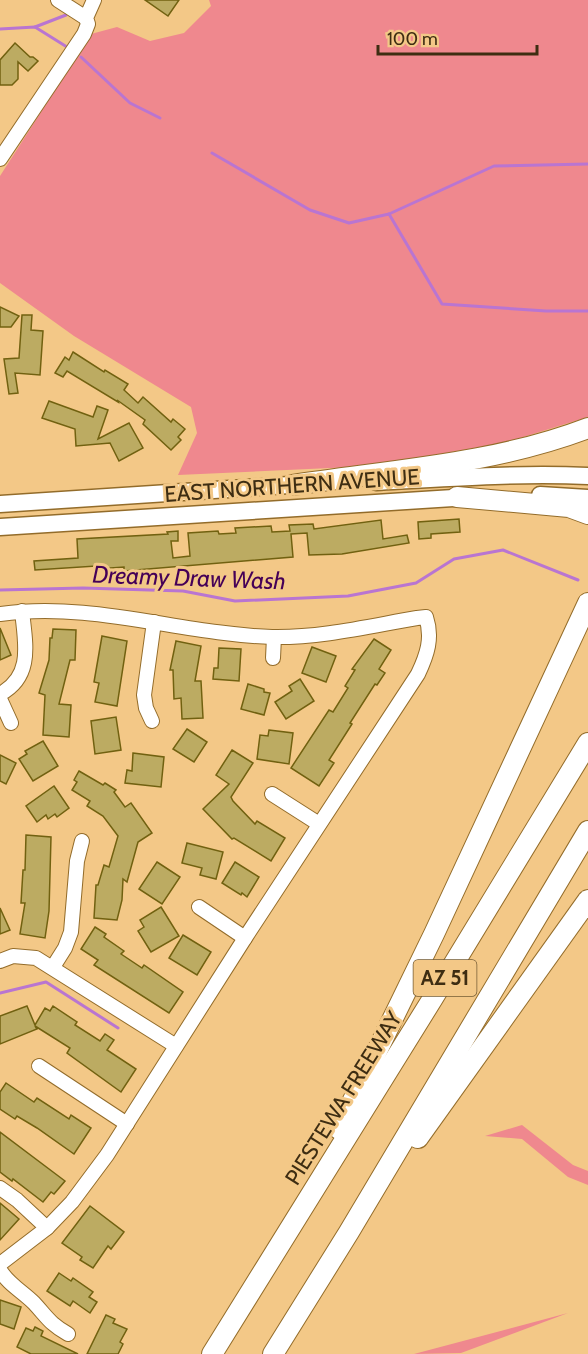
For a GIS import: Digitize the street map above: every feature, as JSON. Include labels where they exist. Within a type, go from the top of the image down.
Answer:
[{"type":"highway","points":[[293,484],[428,467],[478,458],[538,446],[588,428]]},
{"type":"highway","points":[[456,497],[569,507],[588,514]]},
{"type":"highway","points":[[300,1212],[434,934],[588,603]]},
{"type":"highway","name":"PIESTEWA FREEWAY","points":[[212,1354],[440,988],[588,743]]},
{"type":"highway","name":"AZ 51","points":[[273,1354],[349,1232],[588,831]]},
{"type":"highway","points":[[349,1232],[486,1046],[588,900]]},
{"type":"main road","name":"EAST NORTHERN AVENUE","points":[[0,504],[293,484],[485,475],[588,476]]},
{"type":"main road","name":"EAST NORTHERN AVENUE","points":[[0,527],[456,497],[524,495],[588,498]]},
{"type":"street","points":[[81,15],[94,0]]},
{"type":"street","points":[[0,159],[84,34],[88,24],[81,15],[61,2]]},
{"type":"street","points":[[0,614],[60,610],[225,633],[274,637],[336,632],[426,617],[430,628],[429,647],[418,674],[244,938],[89,1181],[47,1228],[0,1264]]},
{"type":"street","points":[[0,694],[14,684],[26,659],[22,611]]},
{"type":"street","points":[[152,721],[146,708],[144,695],[154,622]]},
{"type":"street","points":[[273,658],[274,637]]},
{"type":"street","points":[[0,699],[11,723]]},
{"type":"street","points":[[272,794],[319,824]]},
{"type":"street","points":[[53,967],[65,948],[71,932],[77,861],[82,841]]},
{"type":"street","points":[[199,908],[244,938]]},
{"type":"street","points":[[0,961],[14,956],[36,958],[176,1046]]},
{"type":"street","points":[[39,1066],[127,1124]]},
{"type":"street","points":[[0,1188],[17,1200],[47,1228]]},
{"type":"street","points":[[0,1270],[9,1282],[33,1302],[53,1326],[68,1334]]},
{"type":"shaded area","points":[[209,0],[588,0],[588,417],[507,442],[374,466],[178,475],[197,433],[191,407],[74,336],[0,283],[0,176],[91,34],[117,27],[150,41],[184,33],[211,6]]},
{"type":"shaded area","points":[[522,1125],[573,1165],[588,1171],[588,1185],[568,1177],[522,1139],[485,1136]]},
{"type":"shaded area","points":[[568,1313],[461,1353],[414,1354]]},
{"type":"building","points":[[145,0],[179,0],[168,16]]},
{"type":"building","points":[[15,43],[38,61],[28,71],[18,62],[18,79],[12,85],[0,85],[0,60]]},
{"type":"building","points":[[0,307],[19,316],[11,327],[0,327]]},
{"type":"building","points":[[22,315],[32,315],[31,330],[43,331],[40,375],[15,373],[18,393],[9,394],[4,359],[19,358]]},
{"type":"building","points":[[73,352],[128,384],[124,390],[138,403],[143,397],[171,422],[173,419],[185,429],[178,437],[181,440],[171,450],[143,424],[145,420],[117,400],[118,402],[67,371],[63,377],[55,373],[65,357],[69,360]]},
{"type":"building","points":[[49,401],[93,417],[97,406],[108,410],[98,439],[129,423],[143,448],[119,461],[110,443],[76,446],[75,429],[42,418]]},
{"type":"building","points":[[459,519],[460,532],[431,534],[431,538],[419,539],[418,522]]},
{"type":"building","points":[[381,520],[383,539],[407,535],[409,543],[342,554],[309,555],[307,533],[291,534],[293,557],[124,571],[124,567],[96,569],[96,566],[35,570],[34,561],[78,558],[77,539],[168,534],[167,532],[178,531],[178,541],[171,541],[173,558],[190,556],[188,533],[218,531],[219,534],[236,533],[235,528],[271,526],[272,532],[290,531],[289,525],[313,524],[314,529]]},
{"type":"building","points":[[0,628],[11,655],[0,660]]},
{"type":"building","points":[[53,629],[76,630],[75,660],[70,660],[59,704],[71,705],[69,737],[43,735],[45,695],[39,693],[49,660],[50,638],[52,638]]},
{"type":"building","points":[[102,636],[127,641],[117,706],[95,702],[99,683],[94,682]]},
{"type":"building","points":[[374,639],[391,650],[379,669],[385,673],[377,685],[375,684],[350,723],[352,724],[329,760],[334,763],[319,786],[291,768],[329,710],[333,712],[348,688],[345,686],[355,670],[352,669]]},
{"type":"building","points":[[176,641],[201,646],[195,681],[201,681],[203,718],[182,719],[181,698],[174,699],[173,670],[170,670]]},
{"type":"building","points":[[312,647],[336,656],[326,682],[302,673]]},
{"type":"building","points":[[219,648],[241,649],[239,681],[213,679],[214,668],[218,668]]},
{"type":"building","points":[[300,679],[314,701],[286,719],[275,702],[292,691],[289,686]]},
{"type":"building","points":[[248,684],[270,693],[264,715],[241,709]]},
{"type":"building","points":[[116,717],[121,750],[95,754],[91,721]]},
{"type":"building","points":[[187,729],[207,742],[194,762],[173,749]]},
{"type":"building","points":[[269,730],[293,733],[289,764],[257,759],[260,735],[268,736]]},
{"type":"building","points":[[43,741],[58,766],[33,781],[19,759],[27,754],[25,751]]},
{"type":"building","points":[[232,750],[253,763],[231,797],[233,801],[255,824],[257,821],[285,838],[271,861],[234,838],[232,839],[203,809],[229,784],[216,775]]},
{"type":"building","points":[[133,753],[164,757],[161,787],[125,783],[127,770],[132,771]]},
{"type":"building","points":[[0,755],[16,763],[6,784],[0,781]]},
{"type":"building","points":[[79,771],[116,790],[114,792],[125,807],[131,803],[152,833],[138,842],[127,882],[123,879],[122,900],[117,920],[94,918],[96,885],[98,885],[104,865],[109,867],[118,836],[103,816],[87,806],[90,801],[72,790],[77,782],[74,780]]},
{"type":"building","points":[[54,786],[69,808],[57,817],[55,814],[48,819],[46,815],[37,822],[26,806]]},
{"type":"building","points":[[26,835],[51,837],[49,911],[45,938],[20,934],[25,903],[21,903]]},
{"type":"building","points":[[187,843],[223,852],[216,879],[200,875],[202,868],[182,863]]},
{"type":"building","points":[[157,862],[180,877],[162,904],[139,889]]},
{"type":"building","points":[[235,862],[259,877],[247,897],[222,883]]},
{"type":"building","points":[[161,907],[179,936],[151,952],[138,931],[144,927],[140,920]]},
{"type":"building","points":[[0,908],[10,930],[0,934]]},
{"type":"building","points":[[95,927],[106,934],[104,937],[124,951],[121,954],[142,968],[144,965],[183,992],[169,1013],[94,965],[98,960],[81,949]]},
{"type":"building","points":[[183,935],[211,952],[197,975],[169,958]]},
{"type":"building","points":[[27,1006],[35,1025],[45,1008],[50,1011],[53,1006],[77,1022],[75,1025],[100,1041],[105,1034],[114,1040],[107,1050],[136,1069],[121,1092],[67,1053],[70,1048],[35,1026],[37,1029],[0,1044],[0,1016]]},
{"type":"building","points":[[6,1083],[34,1102],[37,1098],[69,1119],[71,1115],[91,1128],[74,1154],[37,1128],[17,1116],[15,1119],[0,1109],[0,1092]]},
{"type":"building","points":[[0,1132],[65,1181],[54,1194],[51,1192],[43,1202],[0,1172]]},
{"type":"building","points":[[0,1203],[19,1219],[0,1240]]},
{"type":"building","points":[[90,1206],[124,1232],[111,1249],[108,1246],[93,1268],[80,1260],[82,1257],[62,1243]]},
{"type":"building","points":[[59,1273],[71,1281],[73,1278],[93,1292],[89,1297],[97,1302],[90,1313],[73,1301],[70,1306],[47,1291]]},
{"type":"building","points":[[0,1300],[21,1307],[14,1329],[0,1324]]},
{"type":"building","points":[[106,1315],[115,1319],[113,1323],[127,1329],[120,1342],[123,1344],[118,1354],[87,1354]]},
{"type":"building","points":[[35,1327],[43,1331],[41,1336],[78,1354],[31,1354],[17,1347],[26,1328],[33,1331]]},
{"type":"waterway","points":[[35,27],[66,15]]},
{"type":"waterway","points":[[0,29],[35,27],[67,47]]},
{"type":"waterway","points":[[81,57],[130,103],[160,118]]},
{"type":"waterway","points":[[212,153],[310,210],[349,223],[389,214],[494,166],[588,164]]},
{"type":"waterway","points":[[389,214],[442,304],[546,311],[588,311]]},
{"type":"waterway","name":"Dreamy Draw Wash","points":[[0,590],[83,588],[183,591],[235,601],[348,596],[416,583],[454,559],[503,550],[578,580]]},
{"type":"waterway","points":[[0,993],[46,982],[118,1028]]}]
